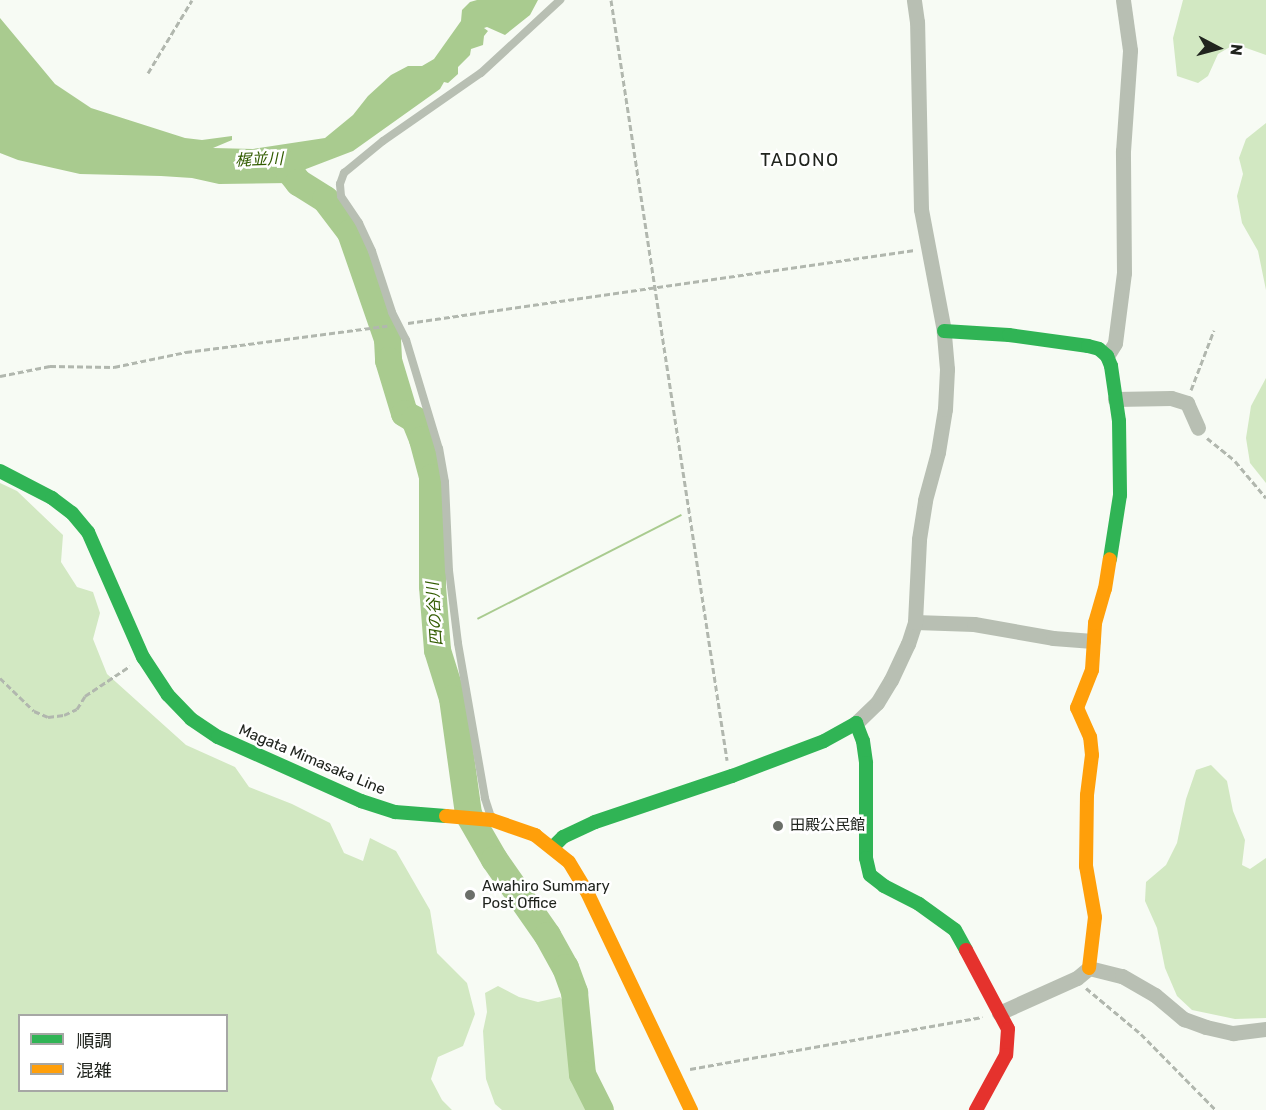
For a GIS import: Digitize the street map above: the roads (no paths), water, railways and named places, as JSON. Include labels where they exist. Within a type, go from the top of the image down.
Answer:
[{"type":"street","points":[[553,847],[563,837],[595,822],[732,776],[824,741],[856,723],[877,703],[908,644],[915,621],[919,539],[925,500],[938,452],[945,410],[947,369],[944,331],[921,208],[918,33],[914,0]]},
{"type":"street","points":[[1107,356],[1115,343],[1124,273],[1123,151],[1130,50],[1124,0]]},
{"type":"street","points":[[944,331],[1009,335],[1099,349],[1107,356],[1119,421],[1120,495],[1105,589],[1097,611],[1092,670],[1077,708],[1090,737],[1092,755],[1087,795],[1086,866],[1095,917],[1089,968],[1077,978],[999,1013]]},
{"type":"street","points":[[1115,399],[1171,398],[1186,403],[1198,428]]},
{"type":"street","name":"Magata Mimasaka Line","points":[[0,471],[52,498],[72,513],[88,532],[143,657],[168,695],[191,719],[218,737],[361,801],[395,812],[489,820],[535,834],[553,847],[569,862],[587,892],[691,1110]]},
{"type":"street","points":[[915,621],[974,624],[1053,638],[1093,641]]},
{"type":"street","points":[[856,723],[863,741],[866,763],[866,858],[870,875],[884,886],[919,904],[955,930],[991,1002],[1008,1029],[1008,1045],[1001,1067],[976,1110]]},
{"type":"street","points":[[1089,968],[1122,976],[1155,995],[1184,1019],[1206,1027],[1233,1032],[1266,1029]]},
{"type":"lane","points":[[489,820],[464,688],[449,571],[445,482],[439,449],[406,340],[396,325],[372,251],[359,223],[341,195],[340,184],[344,173],[383,141],[481,73],[560,0]]},
{"type":"water","name":"梶並川","points":[[538,0],[530,15],[505,35],[487,27],[484,28],[488,31],[484,36],[483,45],[471,49],[470,55],[458,67],[458,74],[448,83],[444,82],[440,89],[353,151],[306,169],[302,172],[302,177],[289,183],[219,184],[192,178],[80,174],[18,160],[0,153],[0,18],[55,84],[91,108],[185,138],[202,140],[232,136],[232,140],[213,148],[253,149],[325,138],[353,115],[368,96],[391,75],[408,66],[422,66],[434,59],[461,21],[462,10],[470,2]]},
{"type":"water","points":[[681,514],[682,516],[478,620],[477,618]]},
{"type":"waterway","name":"四の谷川","points":[[282,162],[298,182],[325,199],[350,232],[387,339],[388,360],[404,413],[414,419],[422,439],[432,477],[432,586],[437,650],[452,698],[468,814],[494,859],[547,935],[565,967],[574,992],[582,1074],[600,1110]]},
{"type":"place","name":"田殿公民館","points":[[778,826]]},
{"type":"place","name":"Awahiro Summary Post Office","points":[[470,895]]},
{"type":"district","name":"TADONO","points":[[800,160]]}]
